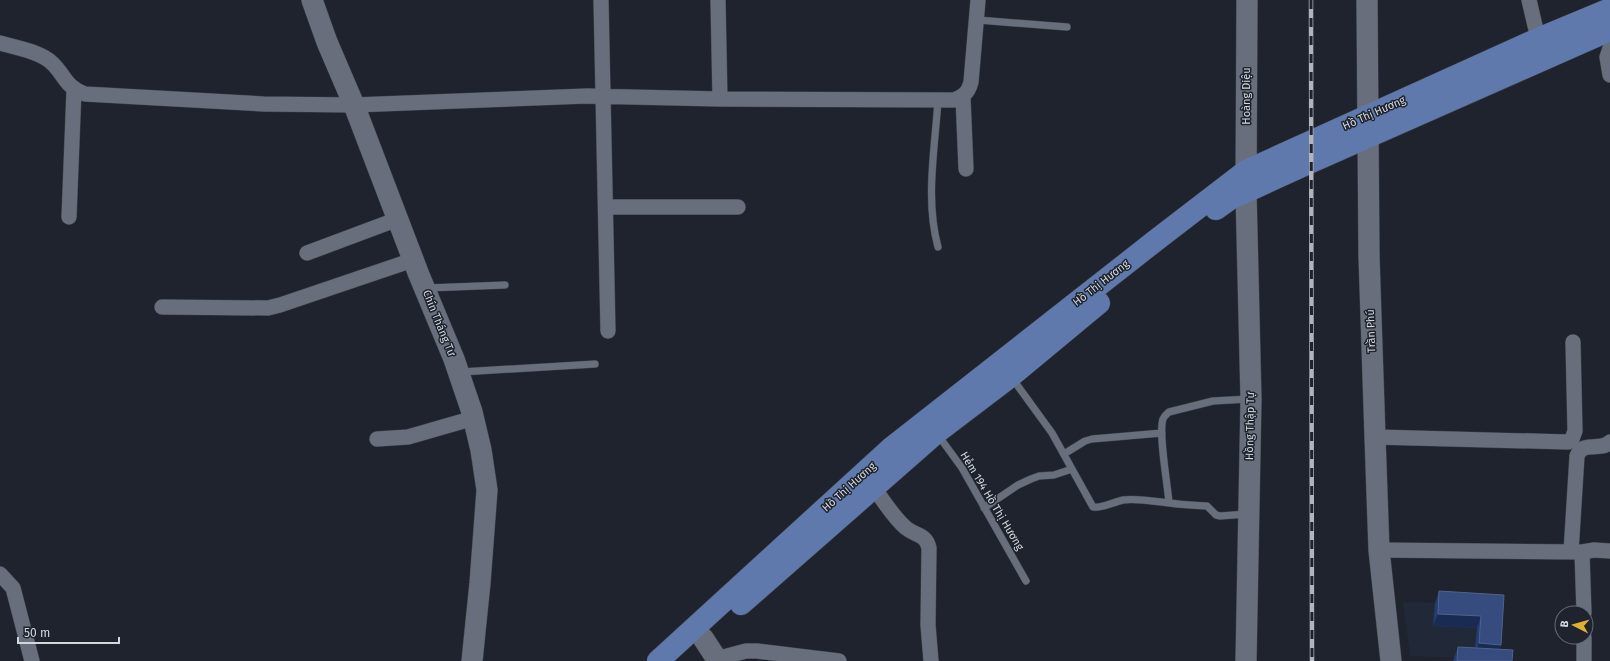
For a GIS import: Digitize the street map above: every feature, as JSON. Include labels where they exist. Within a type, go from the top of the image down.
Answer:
[{"type":"main road","name":"Hồ Thị Hương","points":[[658,661],[890,449],[1154,241],[1246,181],[1368,115],[1538,39],[1610,9]]},
{"type":"main road","name":"Hồ Thị Hương","points":[[680,661],[703,638],[936,433],[1011,376],[1204,217],[1230,199],[1246,181],[1311,162],[1610,30]]},
{"type":"street","name":"Chín Tháng Tư","points":[[312,0],[327,42],[354,105],[413,260],[458,372],[474,418],[488,490],[472,661]]},
{"type":"street","points":[[601,0],[608,331]]},
{"type":"street","points":[[718,0],[720,99]]},
{"type":"street","points":[[0,43],[45,57],[53,63],[74,90],[85,94],[255,104],[354,105],[603,96],[720,99],[954,100],[963,97],[968,91],[971,82],[978,20],[978,0]]},
{"type":"street","name":"Hoàng Diệu","points":[[1246,181],[1247,0]]},
{"type":"street","name":"Trần Phú","points":[[1368,0],[1369,256],[1375,436],[1379,550],[1391,661]]},
{"type":"street","points":[[1529,0],[1543,60]]},
{"type":"street","points":[[1610,48],[1607,57],[1610,75]]},
{"type":"street","points":[[69,217],[74,90]]},
{"type":"street","points":[[963,97],[966,169]]},
{"type":"street","name":"Hồng Thập Tự","points":[[1246,181],[1251,399],[1246,661]]},
{"type":"street","points":[[606,207],[738,207]]},
{"type":"street","points":[[307,253],[398,219]]},
{"type":"street","points":[[162,308],[268,308],[413,260]]},
{"type":"street","points":[[1375,436],[1568,442],[1572,438],[1575,431],[1574,342]]},
{"type":"street","points":[[377,439],[408,437],[474,418]]},
{"type":"street","points":[[1583,605],[1577,552],[1577,456],[1579,451],[1583,448],[1601,446],[1610,442]]},
{"type":"street","points":[[874,488],[906,528],[928,541],[928,624],[931,661]]},
{"type":"street","points":[[1379,550],[1610,551]]},
{"type":"street","points":[[0,574],[13,588],[32,661]]},
{"type":"street","points":[[703,638],[717,660],[746,651],[757,651],[839,661]]},
{"type":"street","points":[[1584,645],[1584,661]]},
{"type":"lane","points":[[978,20],[1067,27]]},
{"type":"lane","points":[[938,100],[931,195],[933,229],[938,246]]},
{"type":"lane","points":[[425,289],[505,285]]},
{"type":"lane","points":[[458,372],[596,364]]},
{"type":"lane","points":[[1011,376],[1035,408],[1064,454],[1093,507],[1097,508],[1109,503],[1130,499],[1142,499],[1207,506],[1216,515],[1220,516],[1249,514]]},
{"type":"lane","points":[[1170,503],[1162,433],[1163,419],[1169,412],[1213,401],[1251,399]]},
{"type":"lane","name":"Hẻm 194 Hồ Thị Hương","points":[[936,433],[962,468],[1026,581]]},
{"type":"lane","points":[[1064,454],[1085,441],[1092,439],[1162,433]]},
{"type":"lane","points":[[984,508],[1018,485],[1030,479],[1039,476],[1054,475],[1072,469]]},
{"type":"shaded area","points":[[1403,602],[1504,604],[1500,659],[1410,656]]},
{"type":"building","points":[[1439,591],[1504,595],[1501,645],[1479,643],[1481,616],[1438,614]]},
{"type":"building","points":[[1458,647],[1513,650],[1512,661],[1457,661]]},
{"type":"railway","points":[[1311,0],[1312,661]]}]
